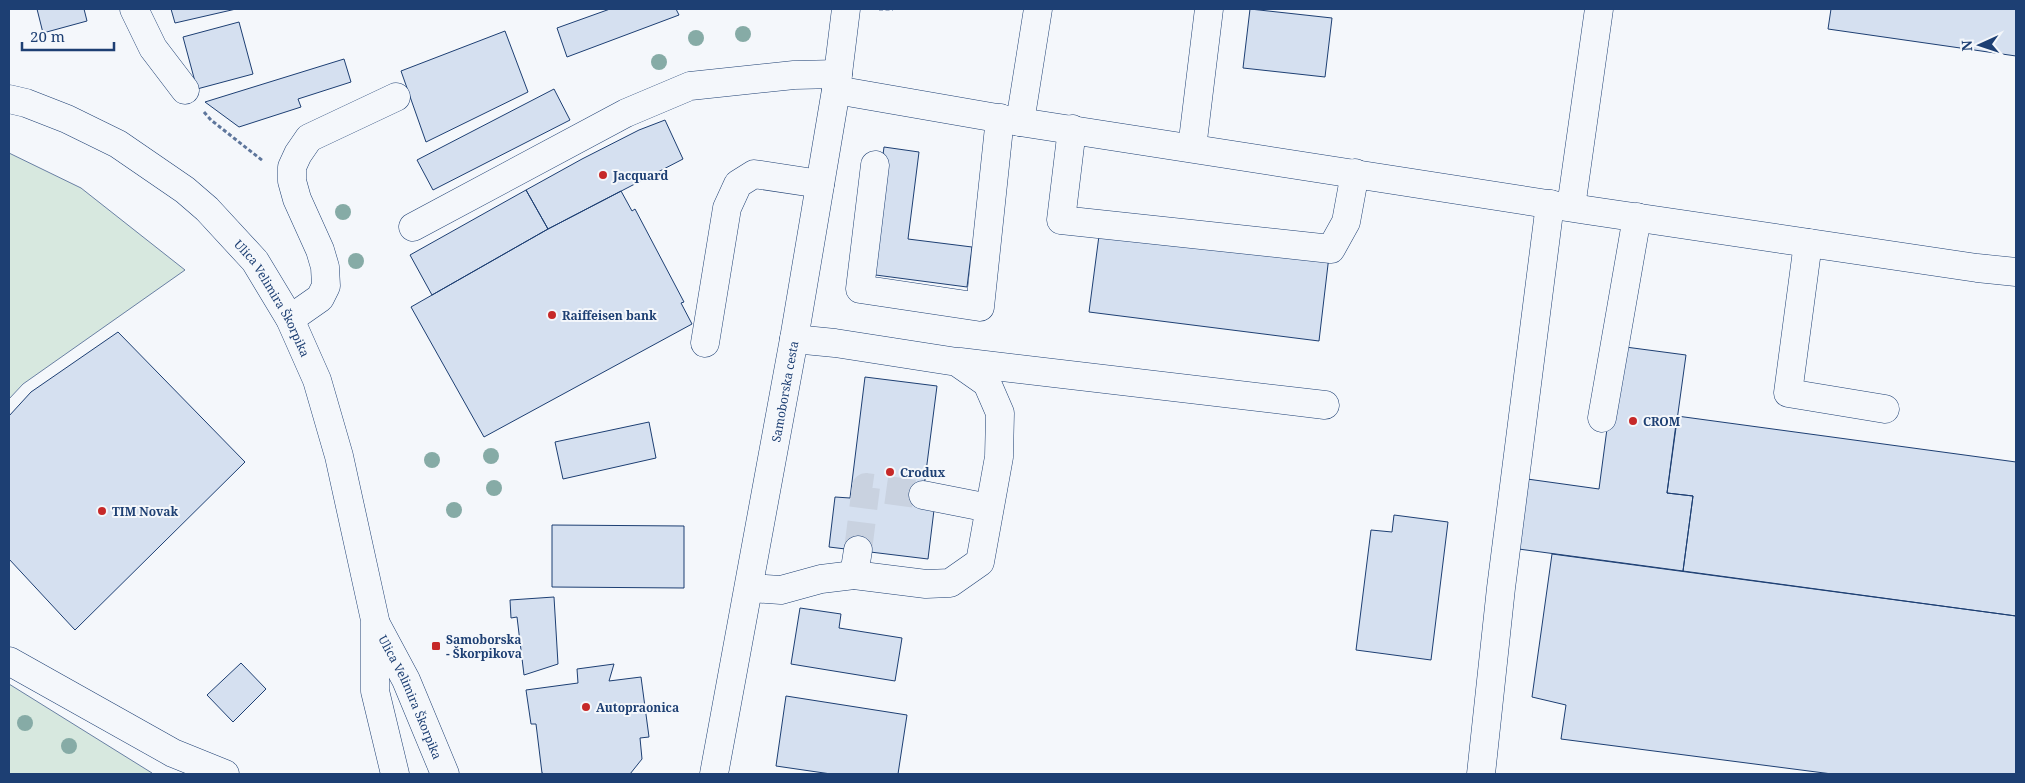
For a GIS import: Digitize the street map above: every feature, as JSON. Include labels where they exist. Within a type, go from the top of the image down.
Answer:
[{"type":"street","points":[[134,9],[153,48],[185,90]]},
{"type":"street","name":"Samoborska cesta","points":[[714,774],[794,339],[837,82],[846,9]]},
{"type":"street","points":[[875,165],[860,289],[980,307],[1010,120],[1038,9]]},
{"type":"street","points":[[1192,148],[1209,9]]},
{"type":"street","points":[[1481,774],[1501,588],[1560,206],[1599,9]]},
{"type":"street","points":[[413,227],[626,113],[690,86],[794,75],[837,82],[1010,120],[1560,206],[1977,268],[2016,272]]},
{"type":"street","points":[[290,319],[320,298],[326,286],[325,267],[320,250],[297,199],[292,181],[292,167],[298,154],[309,138],[396,97]]},
{"type":"street","name":"Ulica Velimira Škorpika","points":[[9,99],[26,103],[67,119],[118,144],[185,190],[207,209],[255,261],[290,319],[317,380],[339,456],[375,620],[375,691],[390,771]]},
{"type":"street","points":[[1072,129],[1061,220],[1331,248],[1346,222],[1355,173]]},
{"type":"street","points":[[705,343],[727,208],[738,184],[754,174],[820,184]]},
{"type":"street","points":[[1602,418],[1637,217]]},
{"type":"street","points":[[1808,243],[1788,393],[1885,409]]},
{"type":"street","points":[[794,339],[946,360],[1325,405]]},
{"type":"street","points":[[749,588],[781,590],[821,579],[856,562],[926,584],[950,583],[980,562],[999,457],[1000,413],[987,383],[957,362],[946,360]]},
{"type":"street","points":[[924,495],[989,508]]},
{"type":"street","name":"Ulica Velimira Škorpika","points":[[375,620],[406,680],[445,774]]},
{"type":"street","points":[[9,662],[173,753],[225,774]]},
{"type":"path","points":[[880,9],[893,9]]},
{"type":"path","points":[[185,90],[211,120],[253,154],[292,181]]},
{"type":"shaded area","points":[[9,153],[81,188],[185,270],[23,384],[9,399]]},
{"type":"shaded area","points":[[9,684],[152,773],[9,774]]},
{"type":"building","points":[[37,9],[84,9],[87,21],[43,33]]},
{"type":"building","points":[[171,9],[236,9],[175,23]]},
{"type":"building","points":[[610,9],[676,9],[679,15],[567,57],[557,28]]},
{"type":"building","points":[[1250,9],[1332,18],[1325,77],[1243,68]]},
{"type":"building","points":[[1831,9],[2016,9],[2016,56],[1828,29]]},
{"type":"building","points":[[239,22],[253,74],[197,89],[183,37]]},
{"type":"building","points":[[505,31],[528,92],[426,142],[401,71]]},
{"type":"building","points":[[344,59],[351,82],[298,99],[301,107],[239,127],[205,102]]},
{"type":"building","points":[[554,89],[570,120],[433,190],[417,160]]},
{"type":"building","name":"Jacquard","points":[[665,120],[683,159],[548,229],[526,190],[639,130]]},
{"type":"building","points":[[884,147],[919,152],[908,239],[972,247],[967,287],[868,274]]},
{"type":"building","points":[[526,190],[548,229],[432,295],[410,255]]},
{"type":"building","name":"Raiffeisen bank","points":[[621,191],[632,211],[635,209],[684,302],[681,303],[692,324],[484,437],[411,307],[548,229]]},
{"type":"building","points":[[1100,228],[1329,256],[1319,341],[1089,312]]},
{"type":"building","name":"TIM Novak","points":[[118,332],[245,462],[75,630],[9,559],[9,416],[31,392]]},
{"type":"building","points":[[1618,346],[1686,355],[1667,493],[1693,496],[1683,571],[1511,548],[1520,478],[1599,489]]},
{"type":"building","name":"Crodux","points":[[865,377],[937,386],[923,495],[934,510],[928,559],[829,547],[835,497],[850,498]]},
{"type":"building","points":[[1677,416],[2016,462],[2016,616],[1683,571],[1693,496],[1667,493]]},
{"type":"building","points":[[649,422],[656,458],[563,479],[555,442]]},
{"type":"building","points":[[1394,515],[1448,522],[1431,660],[1356,650],[1371,530],[1392,532]]},
{"type":"building","points":[[552,525],[684,526],[684,588],[552,587]]},
{"type":"building","points":[[1552,554],[2016,616],[2016,774],[1832,774],[1561,739],[1566,705],[1532,697]]},
{"type":"building","points":[[554,597],[558,664],[524,675],[517,617],[511,618],[510,600]]},
{"type":"building","points":[[800,608],[841,614],[839,628],[902,638],[895,681],[791,664]]},
{"type":"building","points":[[241,663],[266,689],[233,722],[207,695]]},
{"type":"building","name":"Autopraonica","points":[[614,664],[609,681],[641,677],[649,737],[640,738],[642,759],[630,774],[542,773],[536,724],[531,724],[526,690],[578,683],[577,669]]},
{"type":"building","points":[[786,696],[907,715],[898,774],[831,774],[776,766]]},
{"type":"tunnel","points":[[858,550],[866,487],[923,495]]},
{"type":"place","name":"Jacquard","points":[[603,175]]},
{"type":"place","name":"Raiffeisen bank","points":[[552,315]]},
{"type":"place","name":"CROM","points":[[1633,421]]},
{"type":"place","name":"Crodux","points":[[890,472]]},
{"type":"place","name":"TIM Novak","points":[[102,511]]},
{"type":"place","name":"Samoborska - Škorpikova","points":[[436,646]]},
{"type":"place","name":"Autopraonica","points":[[586,707]]}]
